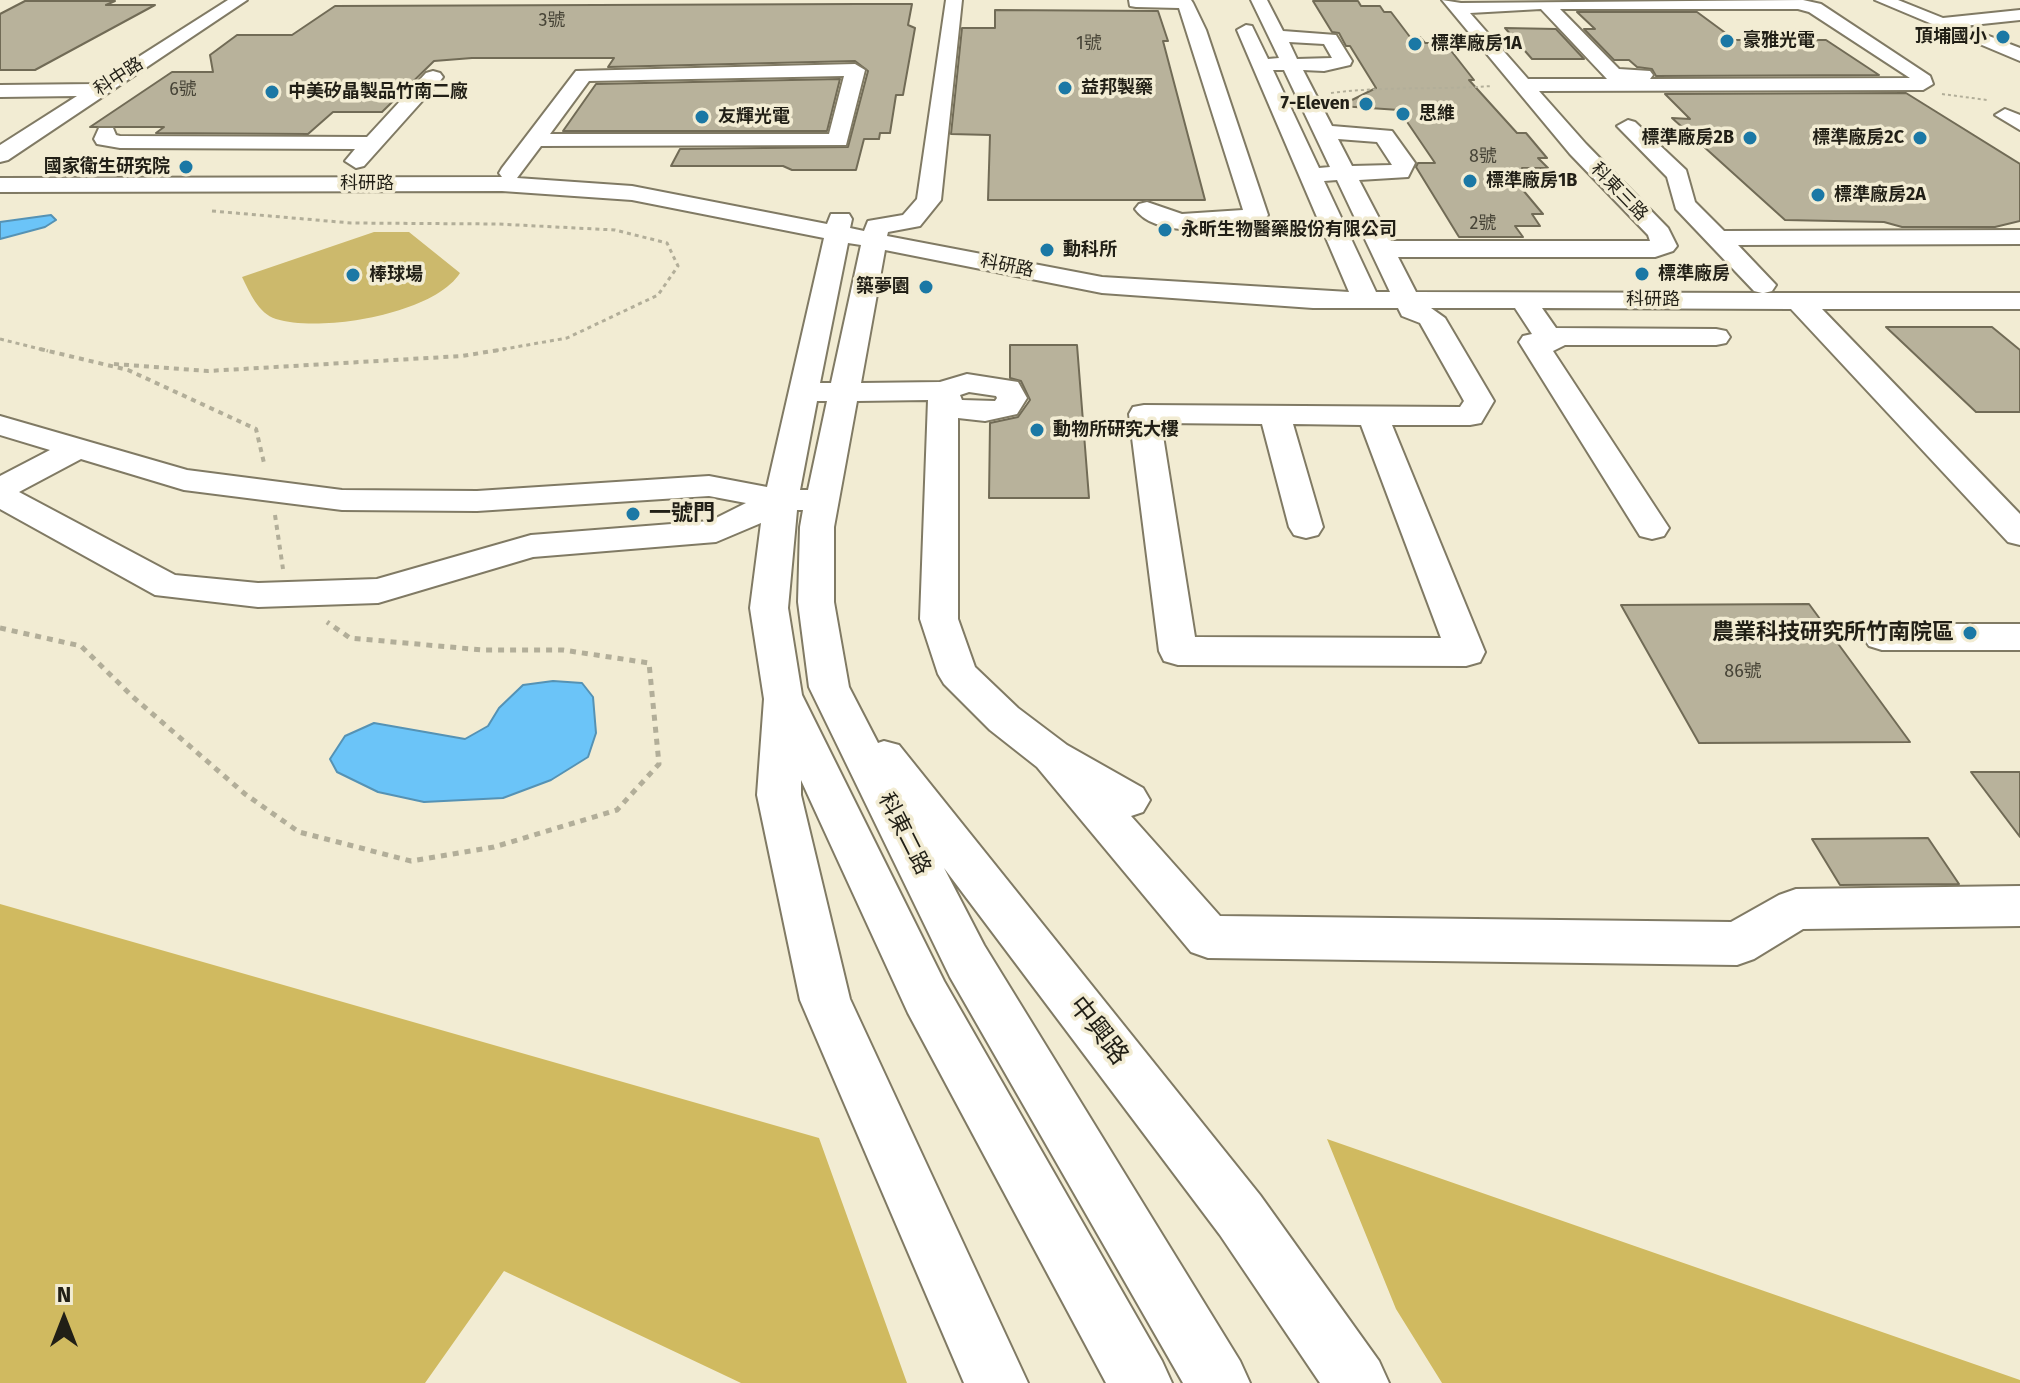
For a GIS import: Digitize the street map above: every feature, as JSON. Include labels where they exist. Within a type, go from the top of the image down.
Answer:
[{"type":"street","name":"科中路","points":[[21,118],[210,0]]},
{"type":"street","name":"科中路","points":[[0,155],[239,0]]},
{"type":"street","points":[[876,233],[911,221],[929,200],[954,0]]},
{"type":"street","points":[[1259,0],[1406,292],[1412,310],[1431,318],[1479,401],[1470,416],[1373,415],[1144,414],[1178,651],[1466,652],[1373,415]]},
{"type":"street","points":[[1883,0],[2020,55]]},
{"type":"street","points":[[1136,2],[1185,3],[1223,26],[1261,64],[1363,292]]},
{"type":"street","points":[[1456,14],[1798,4],[1815,8],[1920,76],[1923,84],[1512,85]]},
{"type":"street","points":[[1522,20],[1551,11]]},
{"type":"street","points":[[1551,11],[1614,75],[1664,75]]},
{"type":"street","name":"科東三路","points":[[1384,249],[1655,249],[1664,246],[1659,233],[1512,85],[1456,14]]},
{"type":"street","points":[[1939,23],[2020,15]]},
{"type":"street","points":[[1147,209],[1152,215],[1168,220],[1235,221],[1256,215],[1223,26]]},
{"type":"street","points":[[1261,64],[1324,65],[1343,61],[1330,39],[1277,36]]},
{"type":"street","points":[[1577,63],[1603,63]]},
{"type":"street","points":[[510,173],[583,75],[855,70],[841,96],[838,140],[536,140]]},
{"type":"street","points":[[345,173],[433,77]]},
{"type":"street","points":[[0,91],[100,90]]},
{"type":"street","points":[[569,96],[600,96]]},
{"type":"street","points":[[1628,126],[1678,175],[1684,204],[1763,285]]},
{"type":"street","points":[[106,132],[105,139],[120,142],[372,143]]},
{"type":"street","points":[[1310,174],[1400,172],[1404,163],[1384,136],[1325,132]]},
{"type":"street","name":"科研路","points":[[0,175],[510,173],[644,183],[838,226]]},
{"type":"street","name":"科研路","points":[[0,185],[502,184],[632,193],[876,233],[1102,285],[1313,300],[1363,292],[1763,285],[2020,285]]},
{"type":"street","name":"科東二路","points":[[838,226],[801,392],[781,500],[769,608],[806,691],[926,997],[1140,1383]]},
{"type":"street","name":"科東二路","points":[[876,233],[817,527],[816,602],[806,691],[1218,1383]]},
{"type":"street","points":[[1716,238],[2020,237]]},
{"type":"street","name":"科研路","points":[[1406,292],[1523,300],[2020,301]]},
{"type":"street","points":[[1523,300],[1552,343],[1533,342],[1652,528]]},
{"type":"street","points":[[1799,301],[2020,534]]},
{"type":"street","points":[[1547,336],[1716,337]]},
{"type":"street","points":[[801,392],[943,391],[939,619],[958,674],[1004,719],[1052,756],[1128,800]]},
{"type":"street","points":[[1275,415],[1306,527]]},
{"type":"street","points":[[0,425],[184,480],[342,500],[511,499],[709,486],[781,500],[822,500]]},
{"type":"street","points":[[0,489],[78,448]]},
{"type":"street","points":[[0,495],[168,586],[258,595],[378,591],[531,546],[716,531],[781,500]]},
{"type":"street","points":[[492,558],[511,499]]},
{"type":"street","points":[[1882,637],[2020,637]]},
{"type":"street","points":[[806,691],[779,795],[825,1000],[996,1383]]},
{"type":"street","name":"中興路","points":[[806,691],[1240,1215],[1357,1383]]},
{"type":"street","points":[[1052,756],[1208,937],[1737,944],[1796,909],[2020,906]]},
{"type":"path","points":[[1327,94],[1374,87],[1437,90],[1512,85]]},
{"type":"path","points":[[97,362],[208,371],[462,356],[567,338],[658,295],[678,266],[667,243],[615,230],[498,224],[351,223],[205,211]]},
{"type":"path","points":[[0,339],[128,370],[256,429],[271,491],[287,594],[350,638],[483,650],[563,650],[649,663],[659,764],[617,810],[494,847],[411,861],[299,832],[245,794],[133,697],[81,646],[0,628]]},
{"type":"shaded area","name":"棒球場","points":[[374,232],[409,232],[460,273],[427,299],[402,309],[375,317],[320,323],[296,323],[270,316],[255,302],[242,277]]},
{"type":"shaded area","points":[[0,904],[819,1138],[907,1383],[741,1383],[504,1271],[425,1383],[0,1383]]},
{"type":"shaded area","points":[[1327,1139],[2020,1380],[2020,1383],[1442,1383],[1396,1309]]},
{"type":"water","points":[[51,215],[56,220],[45,227],[0,239],[0,222]]},
{"type":"water","points":[[553,681],[582,683],[593,697],[596,733],[588,757],[551,780],[503,798],[424,802],[378,792],[337,772],[330,759],[345,736],[374,723],[465,739],[488,726],[499,708],[523,685]]},
{"type":"building","points":[[25,1],[115,1],[106,5],[155,5],[35,70],[0,70],[0,14]]},
{"type":"building","points":[[1313,1],[1358,1],[1361,6],[1380,6],[1384,12],[1391,12],[1410,37],[1420,37],[1425,43],[1445,43],[1474,80],[1469,80],[1517,133],[1526,133],[1547,158],[1538,158],[1548,168],[1522,168],[1528,177],[1512,177],[1543,214],[1532,214],[1540,226],[1515,226],[1523,237],[1459,237],[1416,167],[1418,163],[1435,163],[1399,110],[1340,106],[1376,88],[1350,46],[1346,46],[1339,33],[1332,32]]},
{"type":"building","points":[[912,4],[908,25],[915,28],[903,95],[896,95],[890,133],[880,133],[879,139],[864,139],[856,170],[792,170],[783,166],[671,166],[680,149],[848,147],[868,71],[855,61],[608,67],[614,58],[434,61],[382,112],[333,112],[308,134],[156,133],[164,127],[90,127],[172,72],[213,72],[210,55],[237,35],[292,35],[335,6]]},
{"type":"building","name":"益邦製藥","points":[[995,10],[1158,11],[1168,41],[1163,41],[1205,200],[988,200],[990,135],[951,134],[962,28],[995,28]]},
{"type":"building","name":"豪雅光電","points":[[1577,12],[1697,12],[1735,40],[1826,40],[1879,75],[1656,76],[1652,69],[1637,67],[1629,60],[1614,60],[1584,29],[1595,29]]},
{"type":"building","points":[[1505,28],[1556,29],[1584,59],[1532,59]]},
{"type":"building","name":"友輝光電","points":[[840,79],[827,131],[563,131],[596,84]]},
{"type":"building","points":[[1906,93],[2020,164],[2020,221],[1995,227],[1902,227],[1884,222],[1785,220],[1672,118],[1690,119],[1665,94]]},
{"type":"building","points":[[1886,327],[1992,327],[2020,350],[2020,412],[1976,412]]},
{"type":"building","name":"動物所研究大樓","points":[[1010,345],[1077,345],[1089,498],[989,498],[990,423],[1018,417],[1030,400],[1021,381],[1010,378]]},
{"type":"building","points":[[1809,604],[1910,742],[1699,743],[1621,605]]},
{"type":"building","points":[[1971,772],[2020,772],[2020,837]]},
{"type":"building","points":[[1928,838],[1959,884],[1840,885],[1812,839]]},
{"type":"place","name":"頂埔國小","points":[[2003,37]]},
{"type":"place","name":"豪雅光電","points":[[1727,41]]},
{"type":"place","name":"標準廠房1A","points":[[1415,44]]},
{"type":"place","name":"益邦製藥","points":[[1065,88]]},
{"type":"place","name":"中美矽晶製品竹南二廠","points":[[272,92]]},
{"type":"place","name":"7-Eleven","points":[[1366,104]]},
{"type":"place","name":"思維","points":[[1403,114]]},
{"type":"place","name":"友輝光電","points":[[702,117]]},
{"type":"place","name":"標準廠房2B","points":[[1750,138]]},
{"type":"place","name":"標準廠房2C","points":[[1920,138]]},
{"type":"place","name":"國家衛生研究院","points":[[186,167]]},
{"type":"place","name":"標準廠房1B","points":[[1470,181]]},
{"type":"place","name":"標準廠房2A","points":[[1818,195]]},
{"type":"place","name":"永昕生物醫藥股份有限公司","points":[[1165,230]]},
{"type":"place","name":"動科所","points":[[1047,250]]},
{"type":"place","name":"標準廠房","points":[[1642,274]]},
{"type":"place","name":"棒球場","points":[[353,275]]},
{"type":"place","name":"築夢園","points":[[926,287]]},
{"type":"place","name":"動物所研究大樓","points":[[1037,430]]},
{"type":"place","name":"一號門","points":[[633,514]]},
{"type":"place","name":"農業科技研究所竹南院區","points":[[1970,633]]}]
